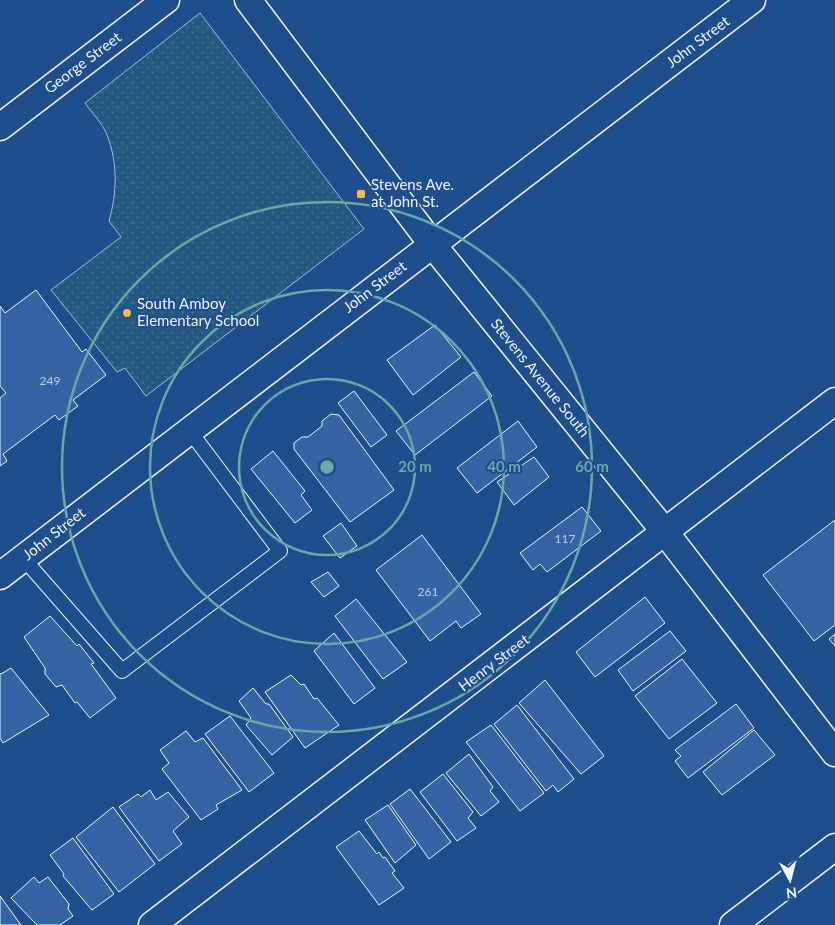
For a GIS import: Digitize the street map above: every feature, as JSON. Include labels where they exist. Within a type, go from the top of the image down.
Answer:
[{"type":"street","name":"George Street","points":[[0,127],[166,0]]},
{"type":"street","name":"Stevens Avenue South","points":[[248,0],[432,244],[665,532],[835,753]]},
{"type":"street","name":"John Street","points":[[0,576],[752,0]]},
{"type":"street","name":"Henry Street","points":[[152,925],[835,401]]},
{"type":"street","points":[[733,925],[835,847]]},
{"type":"lane","points":[[23,558],[122,670],[280,551],[189,430]]},
{"type":"shaded area","name":"South Amboy Elementary School","points":[[200,13],[364,229],[146,396],[125,368],[117,372],[51,290],[121,237],[109,221],[115,189],[115,167],[111,146],[103,127],[85,103]]},
{"type":"building","points":[[36,290],[82,352],[86,349],[106,375],[73,400],[78,406],[59,420],[55,415],[3,454],[7,461],[0,466],[0,398],[6,393],[0,386],[0,306],[5,313]]},
{"type":"building","points":[[435,325],[461,357],[413,395],[387,360]]},
{"type":"building","points":[[474,372],[492,396],[415,455],[396,431]]},
{"type":"building","points":[[354,391],[387,435],[371,447],[338,403]]},
{"type":"building","points":[[331,414],[339,415],[394,490],[350,522],[294,449],[294,443],[302,437],[308,437],[322,426],[322,421]]},
{"type":"building","points":[[518,421],[537,447],[477,493],[457,468]]},
{"type":"building","points":[[273,451],[305,491],[301,495],[312,510],[295,523],[251,469]]},
{"type":"building","points":[[534,457],[549,477],[514,505],[497,482]]},
{"type":"building","points":[[582,507],[601,531],[547,572],[540,564],[533,570],[520,553]]},
{"type":"building","points":[[835,520],[835,625],[814,641],[763,575]]},
{"type":"building","points":[[341,523],[357,546],[340,558],[323,536]]},
{"type":"building","points":[[422,535],[481,614],[461,628],[456,621],[430,641],[376,570]]},
{"type":"building","points":[[328,572],[339,586],[324,597],[311,582]]},
{"type":"building","points":[[645,597],[665,623],[595,677],[576,652]]},
{"type":"building","points":[[356,599],[407,662],[383,679],[335,616]]},
{"type":"building","points":[[50,616],[77,646],[79,644],[94,663],[91,664],[116,698],[90,718],[77,702],[75,703],[62,685],[56,687],[45,674],[45,668],[24,637]]},
{"type":"building","points":[[670,631],[686,651],[633,691],[618,670]]},
{"type":"building","points":[[334,633],[375,688],[354,704],[314,651]]},
{"type":"building","points":[[835,634],[835,646],[829,639]]},
{"type":"building","points":[[682,659],[717,703],[669,739],[635,696]]},
{"type":"building","points":[[11,668],[49,715],[3,743],[0,738],[0,673]]},
{"type":"building","points":[[291,675],[301,685],[304,684],[314,699],[317,698],[339,725],[305,748],[265,692]]},
{"type":"building","points":[[545,680],[604,756],[581,774],[519,703]]},
{"type":"building","points":[[253,688],[266,704],[269,704],[293,737],[272,755],[246,725],[251,718],[239,701]]},
{"type":"building","points":[[736,704],[754,728],[688,778],[675,761],[681,756],[675,750]]},
{"type":"building","points":[[517,705],[574,779],[558,792],[553,785],[546,791],[494,724]]},
{"type":"building","points":[[230,716],[274,773],[249,792],[205,734]]},
{"type":"building","points":[[491,725],[544,793],[520,811],[466,742]]},
{"type":"building","points":[[754,730],[775,755],[722,795],[703,772]]},
{"type":"building","points":[[186,731],[195,742],[203,738],[242,790],[216,805],[218,809],[201,820],[162,769],[169,763],[160,750]]},
{"type":"building","points":[[469,754],[493,787],[490,791],[499,802],[481,816],[446,773]]},
{"type":"building","points":[[443,774],[473,812],[468,818],[476,828],[457,841],[420,792]]},
{"type":"building","points":[[410,789],[451,842],[429,859],[390,804]]},
{"type":"building","points":[[150,790],[156,800],[168,792],[189,817],[173,831],[182,844],[159,861],[119,807],[138,794],[141,797]]},
{"type":"building","points":[[388,805],[416,845],[395,863],[365,820]]},
{"type":"building","points":[[113,807],[155,864],[119,892],[76,837]]},
{"type":"building","points":[[359,831],[377,854],[379,852],[383,858],[385,857],[395,871],[392,873],[404,888],[379,905],[336,847]]},
{"type":"building","points":[[73,838],[114,894],[92,910],[63,876],[64,874],[50,855]]},
{"type":"building","points":[[34,877],[39,883],[48,877],[69,904],[68,909],[73,916],[60,925],[37,925],[11,898]]},
{"type":"building","points":[[0,896],[21,925],[0,925]]},
{"type":"place","name":"Stevens Ave. at John St.","points":[[361,194]]},
{"type":"place","name":"South Amboy Elementary School","points":[[127,313]]}]
